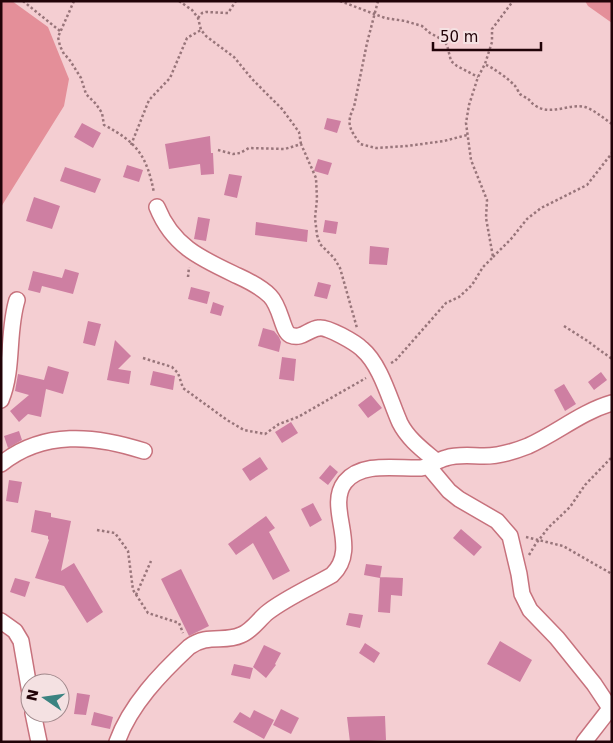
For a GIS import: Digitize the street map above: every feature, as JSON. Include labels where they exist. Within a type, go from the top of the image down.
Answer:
[{"type":"street","points":[[157,207],[166,226],[182,244],[196,255],[253,283],[270,295],[278,306],[284,329],[287,333],[298,336],[316,328],[324,328],[361,348],[378,371],[405,432],[419,446],[449,491],[497,521],[510,536],[522,594],[530,610],[557,638],[611,707],[584,742]]},
{"type":"street","points":[[1,400],[9,370],[12,320],[17,300]]},
{"type":"street","points":[[117,742],[122,727],[146,692],[189,647],[207,638],[239,636],[247,632],[268,611],[338,570],[341,565],[344,549],[339,496],[346,482],[352,476],[379,467],[421,468],[453,456],[498,455],[513,452],[530,445],[581,415],[612,402]]},
{"type":"street","points":[[1,464],[11,456],[54,439],[96,439],[144,451]]},
{"type":"street","points":[[1,621],[15,632],[21,641],[27,673]]},
{"type":"street","points":[[35,723],[39,742]]},
{"type":"path","points":[[23,1],[60,31]]},
{"type":"path","points":[[74,1],[58,38],[64,54],[80,78],[86,94],[102,113],[104,125],[123,135],[142,154],[146,162],[157,207]]},
{"type":"path","points":[[179,1],[192,10],[198,18],[201,30],[234,57],[282,109],[299,132],[301,144],[316,178],[317,199],[315,218],[320,244],[334,258],[340,268],[344,287],[354,313],[361,348]]},
{"type":"path","points":[[198,18],[202,13],[206,12],[228,13],[236,1]]},
{"type":"path","points":[[340,1],[385,18],[422,26],[443,40],[447,45],[451,61],[478,77]]},
{"type":"path","points":[[378,1],[373,13],[354,108],[350,115],[350,129],[360,144],[376,148],[408,146],[444,141],[468,135]]},
{"type":"path","points":[[493,257],[486,218],[487,200],[471,160],[466,123],[478,77],[485,64],[492,42],[492,29],[513,1]]},
{"type":"path","points":[[131,144],[150,100],[170,78],[187,38],[201,30]]},
{"type":"path","points":[[485,64],[515,85],[520,94],[537,107],[548,109],[585,107],[599,113],[612,124]]},
{"type":"path","points":[[218,150],[233,154],[249,148],[285,149],[301,144]]},
{"type":"path","points":[[143,358],[172,367],[178,373],[184,388],[227,420],[244,430],[265,434],[279,424],[298,417],[395,361],[446,303],[459,297],[472,285],[483,267],[511,239],[526,219],[540,208],[587,185],[612,153]]},
{"type":"path","points":[[564,326],[612,359]]},
{"type":"path","points":[[519,574],[539,540],[612,457]]},
{"type":"path","points":[[97,530],[115,533],[128,551],[133,590],[148,614],[178,623],[189,647]]},
{"type":"path","points":[[505,531],[563,546],[612,574]]},
{"type":"path","points":[[136,595],[151,561]]},
{"type":"shaded area","points":[[1,1],[12,1],[48,27],[69,79],[64,106],[1,207]]},
{"type":"shaded area","points":[[585,1],[612,1],[612,23],[588,6]]},
{"type":"building","points":[[327,118],[341,121],[337,133],[324,129]]},
{"type":"building","points":[[82,123],[101,133],[93,148],[74,137]]},
{"type":"building","points":[[210,136],[214,174],[201,175],[200,164],[169,169],[165,144]]},
{"type":"building","points":[[318,159],[332,163],[328,175],[314,171]]},
{"type":"building","points":[[127,165],[143,170],[139,182],[123,177]]},
{"type":"building","points":[[65,167],[101,179],[95,193],[60,181]]},
{"type":"building","points":[[229,174],[242,176],[237,198],[224,195]]},
{"type":"building","points":[[34,197],[60,206],[52,229],[26,221]]},
{"type":"building","points":[[198,217],[210,219],[206,241],[194,239]]},
{"type":"building","points":[[325,220],[338,222],[336,234],[323,232]]},
{"type":"building","points":[[256,222],[308,230],[307,242],[255,235]]},
{"type":"building","points":[[370,246],[389,248],[387,265],[369,264]]},
{"type":"building","points":[[65,269],[79,273],[73,294],[42,286],[40,293],[28,290],[33,271],[62,278]]},
{"type":"building","points":[[318,282],[331,285],[327,299],[314,296]]},
{"type":"building","points":[[191,287],[210,292],[207,304],[188,299]]},
{"type":"building","points":[[213,302],[224,306],[221,316],[210,313]]},
{"type":"building","points":[[88,321],[101,324],[95,346],[83,343]]},
{"type":"building","points":[[263,328],[274,331],[279,337],[281,342],[279,352],[258,346]]},
{"type":"building","points":[[115,340],[131,356],[118,369],[131,371],[129,384],[107,380]]},
{"type":"building","points":[[282,357],[296,359],[294,381],[279,379]]},
{"type":"building","points":[[48,366],[69,372],[63,394],[46,389],[41,417],[28,414],[19,422],[10,411],[29,395],[15,391],[18,374],[44,380]]},
{"type":"building","points":[[153,371],[175,376],[173,390],[150,385]]},
{"type":"building","points":[[601,372],[607,380],[594,390],[588,382]]},
{"type":"building","points":[[564,384],[576,404],[565,411],[554,390]]},
{"type":"building","points":[[371,395],[382,408],[368,418],[358,405]]},
{"type":"building","points":[[291,422],[298,433],[282,443],[275,432]]},
{"type":"building","points":[[19,431],[22,440],[8,448],[4,436]]},
{"type":"building","points":[[260,457],[268,469],[250,481],[242,469]]},
{"type":"building","points":[[330,465],[338,472],[328,485],[319,478]]},
{"type":"building","points":[[9,480],[22,482],[18,503],[6,501]]},
{"type":"building","points":[[313,503],[322,520],[310,527],[301,509]]},
{"type":"building","points":[[35,510],[51,513],[51,517],[71,521],[61,571],[74,563],[103,612],[87,623],[64,586],[35,578],[49,540],[48,536],[31,532]]},
{"type":"building","points":[[266,516],[275,528],[269,532],[290,571],[273,580],[253,543],[236,555],[228,544]]},
{"type":"building","points":[[461,529],[482,547],[474,556],[453,538]]},
{"type":"building","points":[[366,564],[382,566],[380,578],[364,575]]},
{"type":"building","points":[[181,569],[209,626],[189,636],[161,579]]},
{"type":"building","points":[[380,577],[403,578],[402,596],[391,595],[390,613],[378,612]]},
{"type":"building","points":[[15,578],[30,582],[25,597],[10,592]]},
{"type":"building","points":[[349,613],[363,615],[360,628],[346,625]]},
{"type":"building","points":[[500,641],[532,660],[520,682],[487,664]]},
{"type":"building","points":[[365,643],[380,653],[374,663],[359,653]]},
{"type":"building","points":[[264,645],[281,653],[276,665],[266,678],[253,667]]},
{"type":"building","points":[[234,664],[253,668],[250,679],[231,675]]},
{"type":"building","points":[[77,693],[90,695],[86,715],[74,714]]},
{"type":"building","points":[[281,709],[299,718],[291,734],[273,725]]},
{"type":"building","points":[[254,710],[274,720],[264,739],[233,722],[240,712],[250,718]]},
{"type":"building","points":[[94,712],[113,717],[110,729],[91,725]]},
{"type":"building","points":[[385,716],[386,740],[350,742],[347,717]]}]
